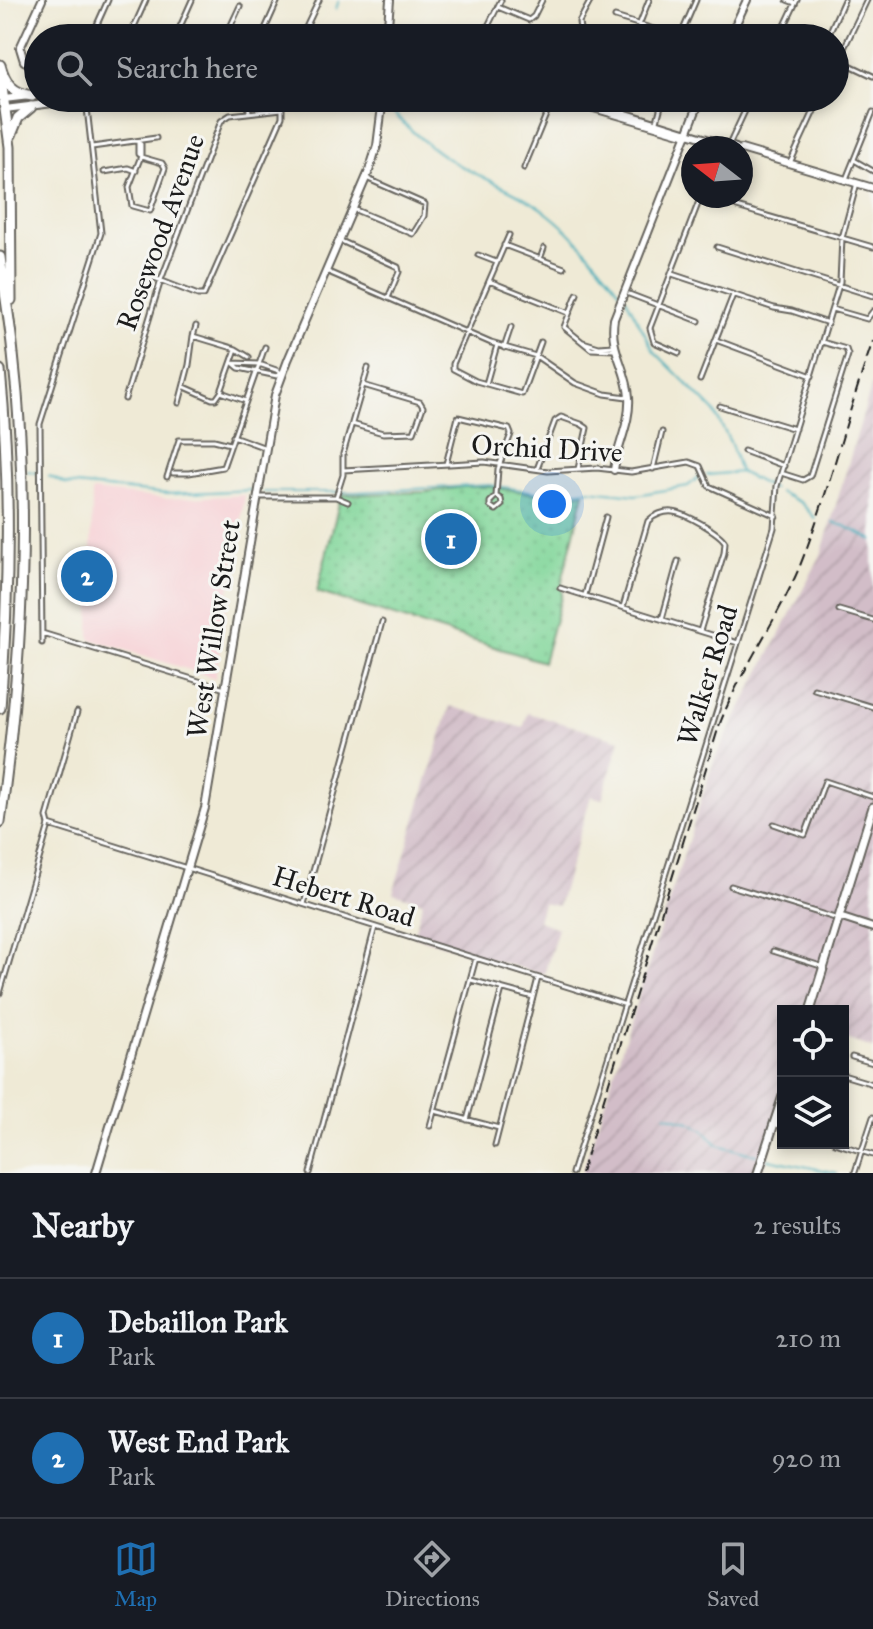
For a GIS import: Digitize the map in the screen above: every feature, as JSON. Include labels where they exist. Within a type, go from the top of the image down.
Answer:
[{"type":"highway","points":[[0,65],[8,85],[24,97]]},
{"type":"highway","points":[[0,72],[10,147]]},
{"type":"highway","points":[[0,822],[15,703],[21,588],[22,511],[14,355],[10,147],[15,122],[24,110]]},
{"type":"highway","points":[[0,257],[14,355]]},
{"type":"highway","points":[[0,370],[9,510],[7,627],[0,708]]},
{"type":"main road","points":[[31,24],[42,0]]},
{"type":"main road","points":[[388,24],[390,0]]},
{"type":"main road","points":[[736,24],[747,0]]},
{"type":"main road","points":[[24,39],[20,48],[24,61]]},
{"type":"main road","points":[[2,105],[24,103]]},
{"type":"main road","points":[[2,105],[24,103]]},
{"type":"main road","name":"West Willow Street","points":[[96,1173],[206,800],[272,407],[281,374],[366,178],[377,146],[381,112]]},
{"type":"main road","points":[[607,112],[693,136]]},
{"type":"main road","points":[[623,112],[687,134]]},
{"type":"main road","points":[[614,470],[629,414],[629,397],[614,348],[615,313],[696,112]]},
{"type":"main road","points":[[753,153],[873,188]]},
{"type":"main road","points":[[812,1005],[873,807]]},
{"type":"main road","points":[[839,918],[873,928]]},
{"type":"main road","points":[[758,1173],[777,1115]]},
{"type":"street","points":[[97,24],[108,0]]},
{"type":"street","points":[[135,24],[146,0]]},
{"type":"street","points":[[181,24],[192,0]]},
{"type":"street","points":[[267,24],[278,0]]},
{"type":"street","points":[[308,24],[319,0]]},
{"type":"street","points":[[489,24],[501,0]]},
{"type":"street","points":[[498,7],[529,20],[542,0]]},
{"type":"street","points":[[579,24],[591,0]]},
{"type":"street","points":[[615,17],[638,24],[649,0]]},
{"type":"street","points":[[687,24],[696,0]]},
{"type":"street","points":[[785,24],[796,1],[787,0]]},
{"type":"street","points":[[833,24],[844,0]]},
{"type":"street","points":[[849,35],[867,0]]},
{"type":"street","points":[[232,24],[240,6]]},
{"type":"street","points":[[849,65],[873,76]]},
{"type":"street","points":[[42,643],[40,424],[100,243],[101,211],[89,112]]},
{"type":"street","name":"Rosewood Avenue","points":[[125,399],[161,280],[221,121],[227,116],[249,112]]},
{"type":"street","points":[[144,274],[202,296],[281,112]]},
{"type":"street","points":[[524,168],[550,112]]},
{"type":"street","points":[[656,122],[659,112]]},
{"type":"street","points":[[734,136],[745,112]]},
{"type":"street","points":[[790,163],[814,112]]},
{"type":"street","points":[[846,180],[873,112]]},
{"type":"street","points":[[92,147],[156,138]]},
{"type":"street","points":[[138,142],[141,156],[129,187],[132,206],[150,211],[165,168],[162,163],[141,156]]},
{"type":"street","points":[[854,160],[873,171]]},
{"type":"street","points":[[104,172],[128,168],[136,171]]},
{"type":"street","points":[[353,209],[409,234],[416,232],[426,209],[425,204],[366,178]]},
{"type":"street","name":"Walker Road","points":[[572,1173],[776,516],[776,490],[840,285],[842,238],[857,183]]},
{"type":"street","points":[[679,353],[656,343],[650,335],[650,328],[696,208]]},
{"type":"street","points":[[740,208],[873,247]]},
{"type":"street","points":[[509,235],[453,369],[486,384],[522,394],[541,342]]},
{"type":"street","points":[[339,240],[398,267],[399,272],[388,298]]},
{"type":"street","points":[[504,245],[564,268]]},
{"type":"street","points":[[717,247],[873,296]]},
{"type":"street","points":[[540,259],[544,248]]},
{"type":"street","points":[[478,255],[496,262]]},
{"type":"street","points":[[326,271],[504,348],[536,356],[575,383],[605,394],[629,397]]},
{"type":"street","points":[[670,274],[828,323]]},
{"type":"street","points":[[489,281],[569,313]]},
{"type":"street","points":[[577,294],[563,326],[595,350],[614,348]]},
{"type":"street","points":[[629,294],[699,321]]},
{"type":"street","points":[[700,380],[733,295]]},
{"type":"street","points":[[832,309],[867,319],[873,311]]},
{"type":"street","points":[[179,403],[185,387],[196,326]]},
{"type":"street","points":[[504,348],[511,327]]},
{"type":"street","points":[[193,336],[236,349],[249,357]]},
{"type":"street","points":[[716,340],[812,376]]},
{"type":"street","points":[[781,473],[807,479],[848,355],[848,350],[822,342]]},
{"type":"street","points":[[486,384],[497,345]]},
{"type":"street","points":[[173,473],[223,467],[265,347]]},
{"type":"street","points":[[185,387],[216,399],[236,349]]},
{"type":"street","points":[[232,362],[259,364],[281,374]]},
{"type":"street","points":[[232,362],[239,368],[277,376],[281,374]]},
{"type":"street","points":[[266,367],[267,374]]},
{"type":"street","points":[[336,497],[343,470],[343,454],[368,368]]},
{"type":"street","points":[[352,424],[383,433],[412,432],[418,427],[422,403],[363,385]]},
{"type":"street","points":[[221,392],[246,401]]},
{"type":"street","points":[[720,406],[795,429]]},
{"type":"street","points":[[446,464],[456,421],[460,417],[511,431],[499,464],[496,496]]},
{"type":"street","points":[[537,469],[559,417],[587,428],[578,469]]},
{"type":"street","points":[[653,469],[662,432]]},
{"type":"street","points":[[233,436],[265,448]]},
{"type":"street","points":[[167,477],[179,440],[214,440],[230,444]]},
{"type":"street","points":[[744,451],[784,466]]},
{"type":"street","name":"Orchid Drive","points":[[343,470],[484,462],[537,469],[597,468],[631,472],[694,463],[702,468],[709,486],[776,516]]},
{"type":"street","points":[[257,497],[336,497],[348,502]]},
{"type":"street","points":[[623,607],[648,521],[656,515],[674,512],[716,532],[725,542],[700,631]]},
{"type":"street","points":[[585,595],[606,517]]},
{"type":"street","points":[[662,619],[678,561]]},
{"type":"street","points":[[560,588],[738,643]]},
{"type":"street","points":[[839,610],[873,620]]},
{"type":"street","points":[[304,905],[382,622]]},
{"type":"street","points":[[42,633],[225,689]]},
{"type":"street","points":[[814,689],[873,707]]},
{"type":"street","points":[[0,993],[49,825],[47,817],[77,712]]},
{"type":"street","points":[[774,824],[805,835],[825,781],[873,797]]},
{"type":"street","name":"Hebert Road","points":[[49,825],[626,1005]]},
{"type":"street","points":[[731,886],[839,918]]},
{"type":"street","points":[[310,1173],[375,927]]},
{"type":"street","points":[[773,951],[824,967]]},
{"type":"street","points":[[430,1126],[476,958]]},
{"type":"street","points":[[495,1145],[538,978]]},
{"type":"street","points":[[471,980],[534,997]]},
{"type":"street","points":[[467,1120],[502,989]]},
{"type":"street","points":[[852,1057],[873,1063]]},
{"type":"street","points":[[849,1077],[873,1084]]},
{"type":"street","points":[[435,1111],[499,1128]]},
{"type":"street","points":[[855,1172],[873,1117]]},
{"type":"street","points":[[849,1147],[873,1155]]},
{"type":"shaded area","points":[[873,381],[873,1048],[849,1040],[849,1005],[777,1005],[777,1127],[762,1173],[582,1173],[714,760],[821,555]]},
{"type":"shaded area","points":[[92,491],[168,499],[245,495],[215,678],[90,639]]},
{"type":"shaded area","points":[[450,706],[523,728],[528,713],[620,740],[602,799],[591,796],[558,906],[543,903],[538,921],[558,928],[544,975],[413,936],[423,902],[393,893]]},
{"type":"green space","points":[[491,487],[549,496],[584,493],[562,581],[562,594],[543,662],[317,592],[341,495],[424,492]]},
{"type":"waterway","points":[[336,9],[339,0]]},
{"type":"waterway","points":[[393,112],[443,156],[523,197],[545,212],[580,243],[620,291]]},
{"type":"waterway","points":[[626,298],[654,351],[714,411],[731,444],[740,472],[773,489]]},
{"type":"waterway","points":[[28,471],[37,473]]},
{"type":"waterway","points":[[707,475],[740,472]]},
{"type":"waterway","points":[[49,476],[65,484],[168,494],[252,490]]},
{"type":"waterway","points":[[264,492],[356,492],[489,485],[550,494],[589,490],[636,495],[688,486],[700,476]]},
{"type":"waterway","points":[[779,492],[801,503],[815,518]]},
{"type":"waterway","points":[[833,523],[873,540]]},
{"type":"waterway","points":[[665,1115],[690,1122],[705,1131],[718,1145],[756,1155]]},
{"type":"waterway","points":[[769,1159],[837,1173]]},
{"type":"railway","points":[[581,1173],[719,726],[737,685],[799,568],[873,341]]},
{"type":"place","name":"Debaillon Park","points":[[451,539]]},
{"type":"place","name":"West End Park","points":[[87,576]]}]
